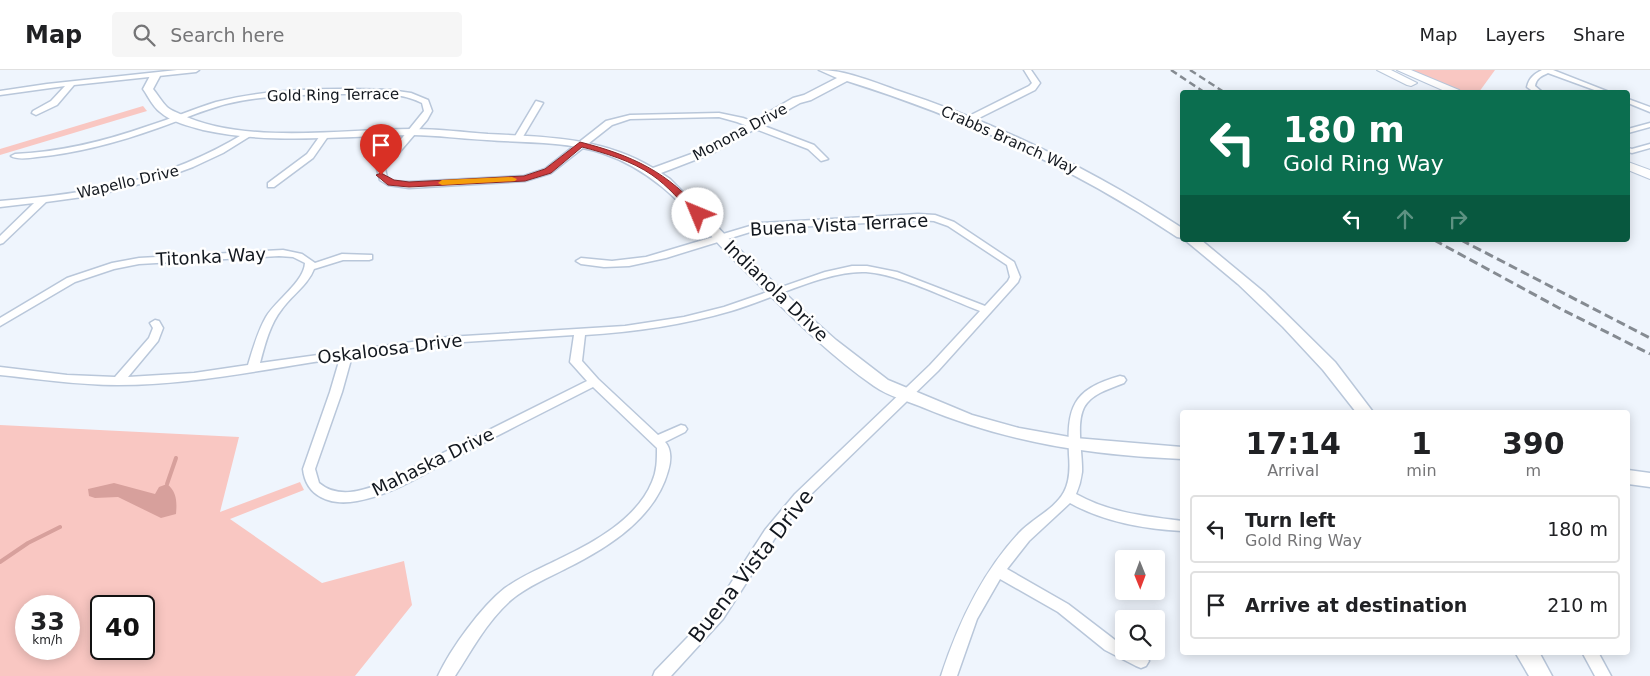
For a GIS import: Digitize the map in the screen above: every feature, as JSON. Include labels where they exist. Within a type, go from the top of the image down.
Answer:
[{"type":"main road","points":[[1382,70],[1429,90]]},
{"type":"main road","points":[[1402,70],[1450,90]]},
{"type":"main road","points":[[1630,167],[1650,175]]},
{"type":"main road","points":[[1630,175],[1650,184]]},
{"type":"street","points":[[0,93],[157,73],[196,70]]},
{"type":"street","name":"Crabbs Branch Way","points":[[824,70],[905,96],[968,120],[1015,141],[1091,178],[1146,210],[1180,233]]},
{"type":"street","points":[[968,120],[1032,88],[1036,83],[1027,70]]},
{"type":"street","points":[[1535,90],[1531,87],[1532,81],[1539,74],[1547,70],[1600,90]]},
{"type":"street","name":"Indianola Drive","points":[[157,73],[148,89],[151,99],[176,119],[198,126],[248,135],[413,132],[518,138],[580,144],[610,152],[653,172],[666,182],[830,343],[882,384],[966,419],[1019,434],[1075,444],[1180,453]]},
{"type":"street","name":"Monona Drive","points":[[653,172],[709,151],[797,100],[807,98],[842,76]]},
{"type":"street","points":[[36,113],[54,103],[71,84]]},
{"type":"street","name":"Gold Ring Terrace","points":[[176,119],[227,102],[267,94],[403,93],[417,97],[425,102],[428,111],[413,132]]},
{"type":"street","points":[[1630,102],[1650,110]]},
{"type":"street","points":[[518,138],[539,103]]},
{"type":"street","points":[[413,132],[381,169],[383,178],[391,183],[409,184],[525,178],[548,171],[609,123],[630,117],[712,115],[756,124],[811,146],[824,159]]},
{"type":"street","points":[[15,156],[43,155],[78,148],[148,129],[176,119]]},
{"type":"street","points":[[1630,130],[1650,125]]},
{"type":"street","name":"Wapello Drive","points":[[0,204],[43,200],[101,191],[173,173],[215,156],[248,135]]},
{"type":"street","points":[[271,185],[310,156],[325,135]]},
{"type":"street","points":[[1630,150],[1650,146]]},
{"type":"street","points":[[0,241],[43,200]]},
{"type":"street","name":"Buena Vista Terrace","points":[[721,237],[760,226],[935,218],[951,224],[1011,264],[1015,277],[1013,282],[934,368],[906,394]]},
{"type":"street","points":[[581,261],[611,264],[634,262],[664,255],[721,237]]},
{"type":"street","points":[[1195,242],[1228,267],[1298,331],[1351,392],[1364,410]]},
{"type":"street","name":"Titonka Way","points":[[0,323],[71,280],[112,266],[139,261],[293,253],[304,256],[310,262],[311,267]]},
{"type":"street","points":[[253,368],[264,330],[270,318],[281,302],[304,279],[311,267],[342,257],[369,257]]},
{"type":"street","name":"Oskaloosa Drive","points":[[0,371],[67,379],[118,381],[194,377],[347,353],[448,340],[625,329],[684,320],[728,309],[828,274],[852,269],[867,269],[894,274],[987,310]]},
{"type":"street","points":[[118,381],[154,338],[158,328],[155,323]]},
{"type":"street","points":[[446,676],[488,614],[505,596],[534,576],[572,560],[600,544],[631,519],[650,498],[662,476],[666,460],[663,447],[594,382],[576,362],[580,332]]},
{"type":"street","name":"Mahaska Drive","points":[[347,353],[336,392],[309,469],[309,475],[314,486],[325,494],[335,497],[344,498],[364,495],[400,480],[594,382]]},
{"type":"street","points":[[949,676],[958,645],[974,608],[998,571],[1026,536],[1068,496],[1077,473],[1075,444],[1076,412],[1081,402],[1090,394],[1120,380]]},
{"type":"street","name":"Buena Vista Drive","points":[[661,676],[718,615],[770,534],[800,497],[906,394]]},
{"type":"street","points":[[657,441],[682,430]]},
{"type":"street","points":[[1630,477],[1650,480]]},
{"type":"street","points":[[1068,496],[1106,515],[1133,521],[1180,526]]},
{"type":"street","points":[[998,571],[1063,608],[1110,645],[1141,661]]},
{"type":"street","points":[[1528,655],[1541,676]]},
{"type":"street","points":[[1591,655],[1603,676]]},
{"type":"shaded area","points":[[1495,70],[1480,90],[1452,90],[1404,71]]},
{"type":"shaded area","points":[[143,106],[147,111],[0,155],[0,149]]},
{"type":"shaded area","points":[[0,425],[239,437],[220,512],[300,482],[304,490],[230,519],[322,583],[404,561],[412,605],[355,676],[0,676]]},
{"type":"shaded area","points":[[114,483],[155,494],[159,487],[167,484],[173,490],[176,498],[176,514],[161,518],[118,497],[95,498],[89,496],[88,489]]},
{"type":"waterway","points":[[167,484],[176,458]]},
{"type":"waterway","points":[[0,562],[28,543],[60,527]]},
{"type":"railway","points":[[1171,70],[1201,90]]},
{"type":"railway","points":[[1190,70],[1221,90]]},
{"type":"railway","points":[[1438,242],[1559,308],[1650,354]]},
{"type":"railway","points":[[1465,242],[1650,338]]},
{"type":"slow traffic","points":[[442,183],[512,179]]},
{"type":"route","points":[[381,175],[391,183],[409,184],[525,178],[548,171],[580,144],[610,152],[653,172],[666,182],[698,214]]}]
